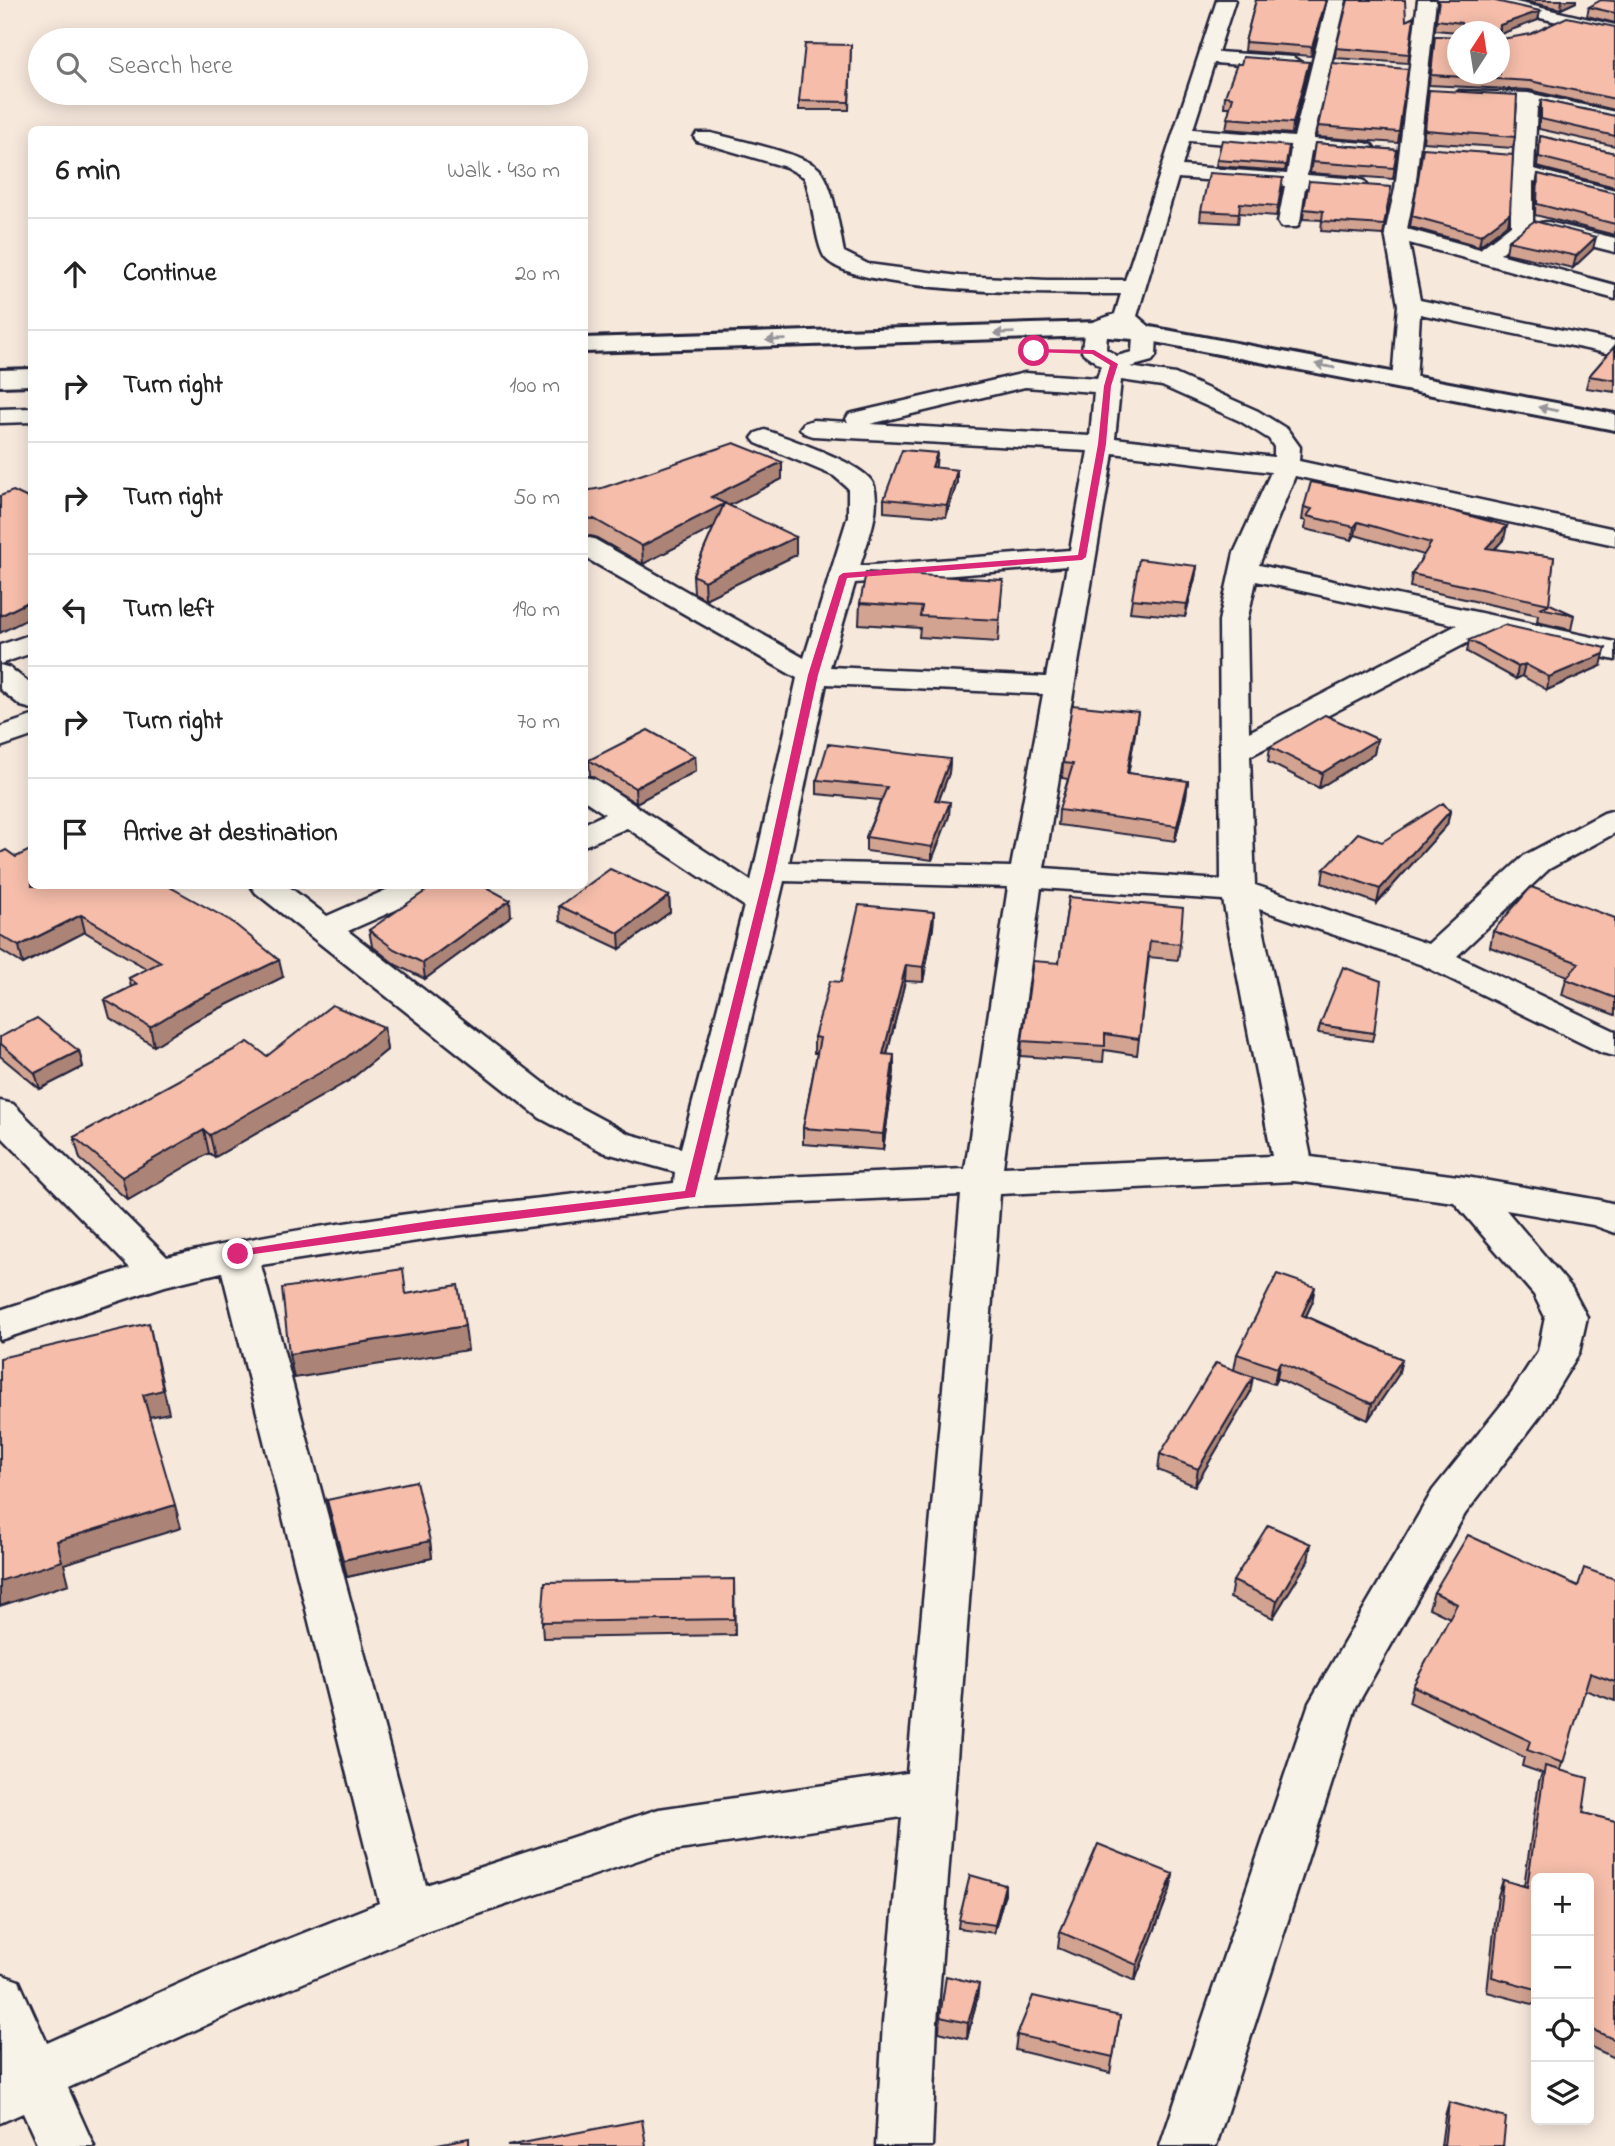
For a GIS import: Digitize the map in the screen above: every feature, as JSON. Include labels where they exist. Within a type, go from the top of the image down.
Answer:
[{"type":"main road","points":[[588,345],[1117,351],[1404,381],[1615,422]]},
{"type":"main road","points":[[588,362],[1117,351],[1615,440]]},
{"type":"main road","points":[[0,361],[28,360]]},
{"type":"main road","points":[[0,377],[28,377]]},
{"type":"street","points":[[904,2146],[910,2022],[982,1182],[1026,877],[1117,351],[1181,134],[1226,0]]},
{"type":"street","points":[[1289,222],[1302,144],[1337,0]]},
{"type":"street","points":[[1404,381],[1409,305],[1391,188],[1398,151],[1428,88],[1423,37],[1427,0]]},
{"type":"street","points":[[1485,0],[1615,30]]},
{"type":"street","points":[[1533,32],[1592,5]]},
{"type":"street","points":[[1423,37],[1446,38]]},
{"type":"street","points":[[1207,57],[1345,67]]},
{"type":"street","points":[[1394,71],[1428,88],[1528,99],[1615,118]]},
{"type":"street","points":[[1483,257],[1519,232],[1523,221],[1521,194],[1528,99]]},
{"type":"street","points":[[1181,134],[1398,151],[1434,151]]},
{"type":"street","points":[[1526,135],[1552,141]]},
{"type":"street","points":[[705,136],[793,163],[812,173],[817,183],[834,255],[855,268],[939,282],[987,286],[1136,287]]},
{"type":"street","points":[[1499,156],[1615,196]]},
{"type":"street","points":[[1170,171],[1391,188]]},
{"type":"street","points":[[1523,221],[1615,245]]},
{"type":"street","points":[[1396,233],[1615,292]]},
{"type":"street","points":[[1409,305],[1615,348]]},
{"type":"street","points":[[693,1180],[770,871],[813,675],[861,516],[861,485],[843,471],[752,442],[1025,380],[1117,351],[1166,379],[1249,416],[1278,434],[1287,447],[1286,466],[1248,553],[1233,621],[1234,752],[1238,891],[1294,1168]]},
{"type":"street","points":[[813,428],[1102,444],[1286,466],[1615,537]]},
{"type":"street","points":[[588,547],[813,675],[1058,686]]},
{"type":"street","points":[[843,576],[1082,557]]},
{"type":"street","points":[[1244,570],[1615,651]]},
{"type":"street","points":[[1234,752],[1485,622]]},
{"type":"street","points":[[0,655],[28,644]]},
{"type":"street","points":[[0,674],[28,697]]},
{"type":"street","points":[[0,738],[28,727]]},
{"type":"street","points":[[588,789],[762,903]]},
{"type":"street","points":[[588,834],[629,815]]},
{"type":"street","points":[[1434,958],[1537,862],[1615,820]]},
{"type":"street","points":[[770,871],[1026,877],[1238,891],[1434,958],[1615,1045]]},
{"type":"street","points":[[272,889],[553,1109],[693,1180]]},
{"type":"street","points":[[324,929],[415,889]]},
{"type":"street","points":[[0,1113],[159,1273]]},
{"type":"street","points":[[0,1325],[159,1273],[238,1254],[437,1224],[693,1180],[982,1182],[1294,1168],[1610,1210]]},
{"type":"street","points":[[1188,2146],[1334,1703],[1449,1502],[1525,1404],[1558,1353],[1566,1317],[1551,1287],[1466,1190]]},
{"type":"street","points":[[238,1254],[408,1915]]},
{"type":"street","points":[[18,2086],[222,1991],[408,1915],[659,1831],[930,1791]]},
{"type":"street","points":[[0,1999],[18,2086],[66,2146]]},
{"type":"building","points":[[1256,0],[1326,0],[1312,47],[1245,42]]},
{"type":"building","points":[[1348,0],[1405,0],[1406,21],[1414,17],[1409,54],[1336,48]]},
{"type":"building","points":[[1439,0],[1491,0],[1540,11],[1510,22],[1436,20]]},
{"type":"building","points":[[1601,0],[1615,1],[1615,13],[1589,7]]},
{"type":"building","points":[[1567,17],[1615,27],[1615,99],[1530,81],[1510,80],[1510,38],[1531,34]]},
{"type":"building","points":[[1435,36],[1447,37],[1447,76],[1431,75]]},
{"type":"building","points":[[805,44],[851,45],[849,102],[799,101]]},
{"type":"building","points":[[1243,57],[1309,62],[1293,123],[1227,118],[1233,97],[1225,96],[1237,64],[1241,64]]},
{"type":"building","points":[[1332,63],[1408,69],[1399,132],[1318,126]]},
{"type":"building","points":[[1429,90],[1517,95],[1515,137],[1425,130]]},
{"type":"building","points":[[1541,100],[1615,116],[1615,136],[1541,119]]},
{"type":"building","points":[[1540,136],[1615,153],[1615,176],[1539,157]]},
{"type":"building","points":[[1222,140],[1289,146],[1286,165],[1217,160]]},
{"type":"building","points":[[1315,143],[1397,150],[1394,168],[1312,162]]},
{"type":"building","points":[[1423,148],[1513,155],[1510,213],[1481,235],[1412,216]]},
{"type":"building","points":[[1209,173],[1283,178],[1278,206],[1240,203],[1239,213],[1201,211]]},
{"type":"building","points":[[1538,174],[1615,193],[1615,224],[1537,204]]},
{"type":"building","points":[[1309,181],[1391,187],[1384,225],[1322,221],[1323,211],[1304,209]]},
{"type":"building","points":[[1534,221],[1596,237],[1576,256],[1508,241]]},
{"type":"building","points":[[1615,346],[1615,380],[1589,376]]},
{"type":"building","points":[[734,443],[782,462],[711,497],[796,537],[704,581],[693,575],[724,504],[642,546],[594,519],[588,518],[588,490]]},
{"type":"building","points":[[902,450],[937,453],[932,467],[957,470],[947,505],[884,499]]},
{"type":"building","points":[[1311,482],[1449,510],[1507,526],[1486,548],[1554,557],[1549,604],[1412,574],[1431,543],[1358,522],[1354,527],[1307,516],[1312,509],[1304,507]]},
{"type":"building","points":[[13,491],[28,498],[28,602],[0,616],[0,496]]},
{"type":"building","points":[[1139,559],[1197,566],[1187,604],[1132,599]]},
{"type":"building","points":[[866,572],[1003,580],[999,620],[920,616],[922,607],[860,603]]},
{"type":"building","points":[[1550,604],[1574,615],[1540,608]]},
{"type":"building","points":[[1504,625],[1606,648],[1604,654],[1549,677],[1525,664],[1518,667],[1469,640]]},
{"type":"building","points":[[1072,705],[1138,712],[1127,773],[1188,781],[1177,826],[1059,810],[1073,764],[1063,763]]},
{"type":"building","points":[[1325,715],[1377,739],[1322,773],[1270,747]]},
{"type":"building","points":[[648,730],[695,756],[635,788],[589,760]]},
{"type":"building","points":[[828,744],[950,759],[935,800],[950,802],[932,847],[866,837],[887,787],[817,780]]},
{"type":"building","points":[[1443,803],[1450,811],[1380,889],[1324,869],[1358,833],[1382,842]]},
{"type":"building","points":[[6,850],[16,857],[28,851],[28,889],[173,889],[231,921],[279,960],[192,1002],[150,1027],[105,1000],[137,984],[129,978],[161,962],[81,915],[19,946],[0,935],[0,853]]},
{"type":"building","points":[[610,869],[669,896],[619,933],[559,906],[582,889],[588,889],[588,885]]},
{"type":"building","points":[[1531,887],[1615,918],[1615,998],[1566,979],[1579,963],[1493,931]]},
{"type":"building","points":[[429,889],[490,889],[510,900],[423,963],[394,949],[369,930]]},
{"type":"building","points":[[1069,897],[1183,908],[1180,944],[1150,941],[1139,1039],[1105,1034],[1105,1046],[1022,1041],[1033,961],[1059,963]]},
{"type":"building","points":[[859,905],[934,912],[923,967],[906,965],[883,1054],[894,1055],[883,1134],[803,1128],[820,1038],[814,1037],[830,981],[841,982]]},
{"type":"building","points":[[1343,967],[1381,981],[1374,1033],[1320,1025]]},
{"type":"building","points":[[332,1005],[384,1027],[346,1058],[210,1135],[204,1130],[122,1177],[74,1137],[248,1042],[267,1056]]},
{"type":"building","points":[[37,1018],[79,1051],[35,1073],[0,1043],[0,1037]]},
{"type":"building","points":[[403,1269],[406,1294],[458,1285],[465,1326],[289,1354],[282,1288]]},
{"type":"building","points":[[1277,1274],[1315,1287],[1302,1315],[1402,1359],[1372,1404],[1280,1362],[1277,1368],[1237,1354]]},
{"type":"building","points":[[149,1323],[163,1390],[143,1395],[175,1505],[57,1541],[62,1561],[0,1581],[0,1358]]},
{"type":"building","points":[[1216,1363],[1253,1377],[1198,1469],[1160,1454]]},
{"type":"building","points":[[416,1481],[430,1541],[343,1560],[327,1500]]},
{"type":"building","points":[[1268,1525],[1311,1544],[1277,1601],[1233,1581]]},
{"type":"building","points":[[1468,1535],[1578,1586],[1584,1568],[1615,1579],[1615,1682],[1590,1673],[1563,1763],[1527,1750],[1530,1741],[1413,1686],[1457,1604],[1434,1592]]},
{"type":"building","points":[[734,1579],[734,1619],[542,1622],[545,1582]]},
{"type":"building","points":[[1545,1766],[1588,1778],[1583,1813],[1615,1821],[1615,2040],[1594,2030],[1594,1873],[1531,1873],[1531,1988],[1492,1977],[1503,1880],[1527,1887]]},
{"type":"building","points":[[1098,1844],[1173,1874],[1137,1965],[1060,1932]]},
{"type":"building","points":[[970,1875],[1005,1885],[995,1925],[959,1920]]},
{"type":"building","points":[[946,1976],[979,1984],[968,2023],[940,2017]]},
{"type":"building","points":[[1033,1996],[1120,2016],[1113,2057],[1017,2035]]},
{"type":"building","points":[[1449,2102],[1506,2118],[1503,2146],[1444,2146]]},
{"type":"building","points":[[642,2120],[646,2146],[507,2146]]},
{"type":"building","points":[[469,2138],[469,2146],[427,2146]]},
{"type":"route","points":[[238,1254],[437,1224],[691,1194],[770,871],[813,675],[843,576],[1082,557],[1102,444],[1107,386],[1114,364],[1094,352],[1034,351]]}]
